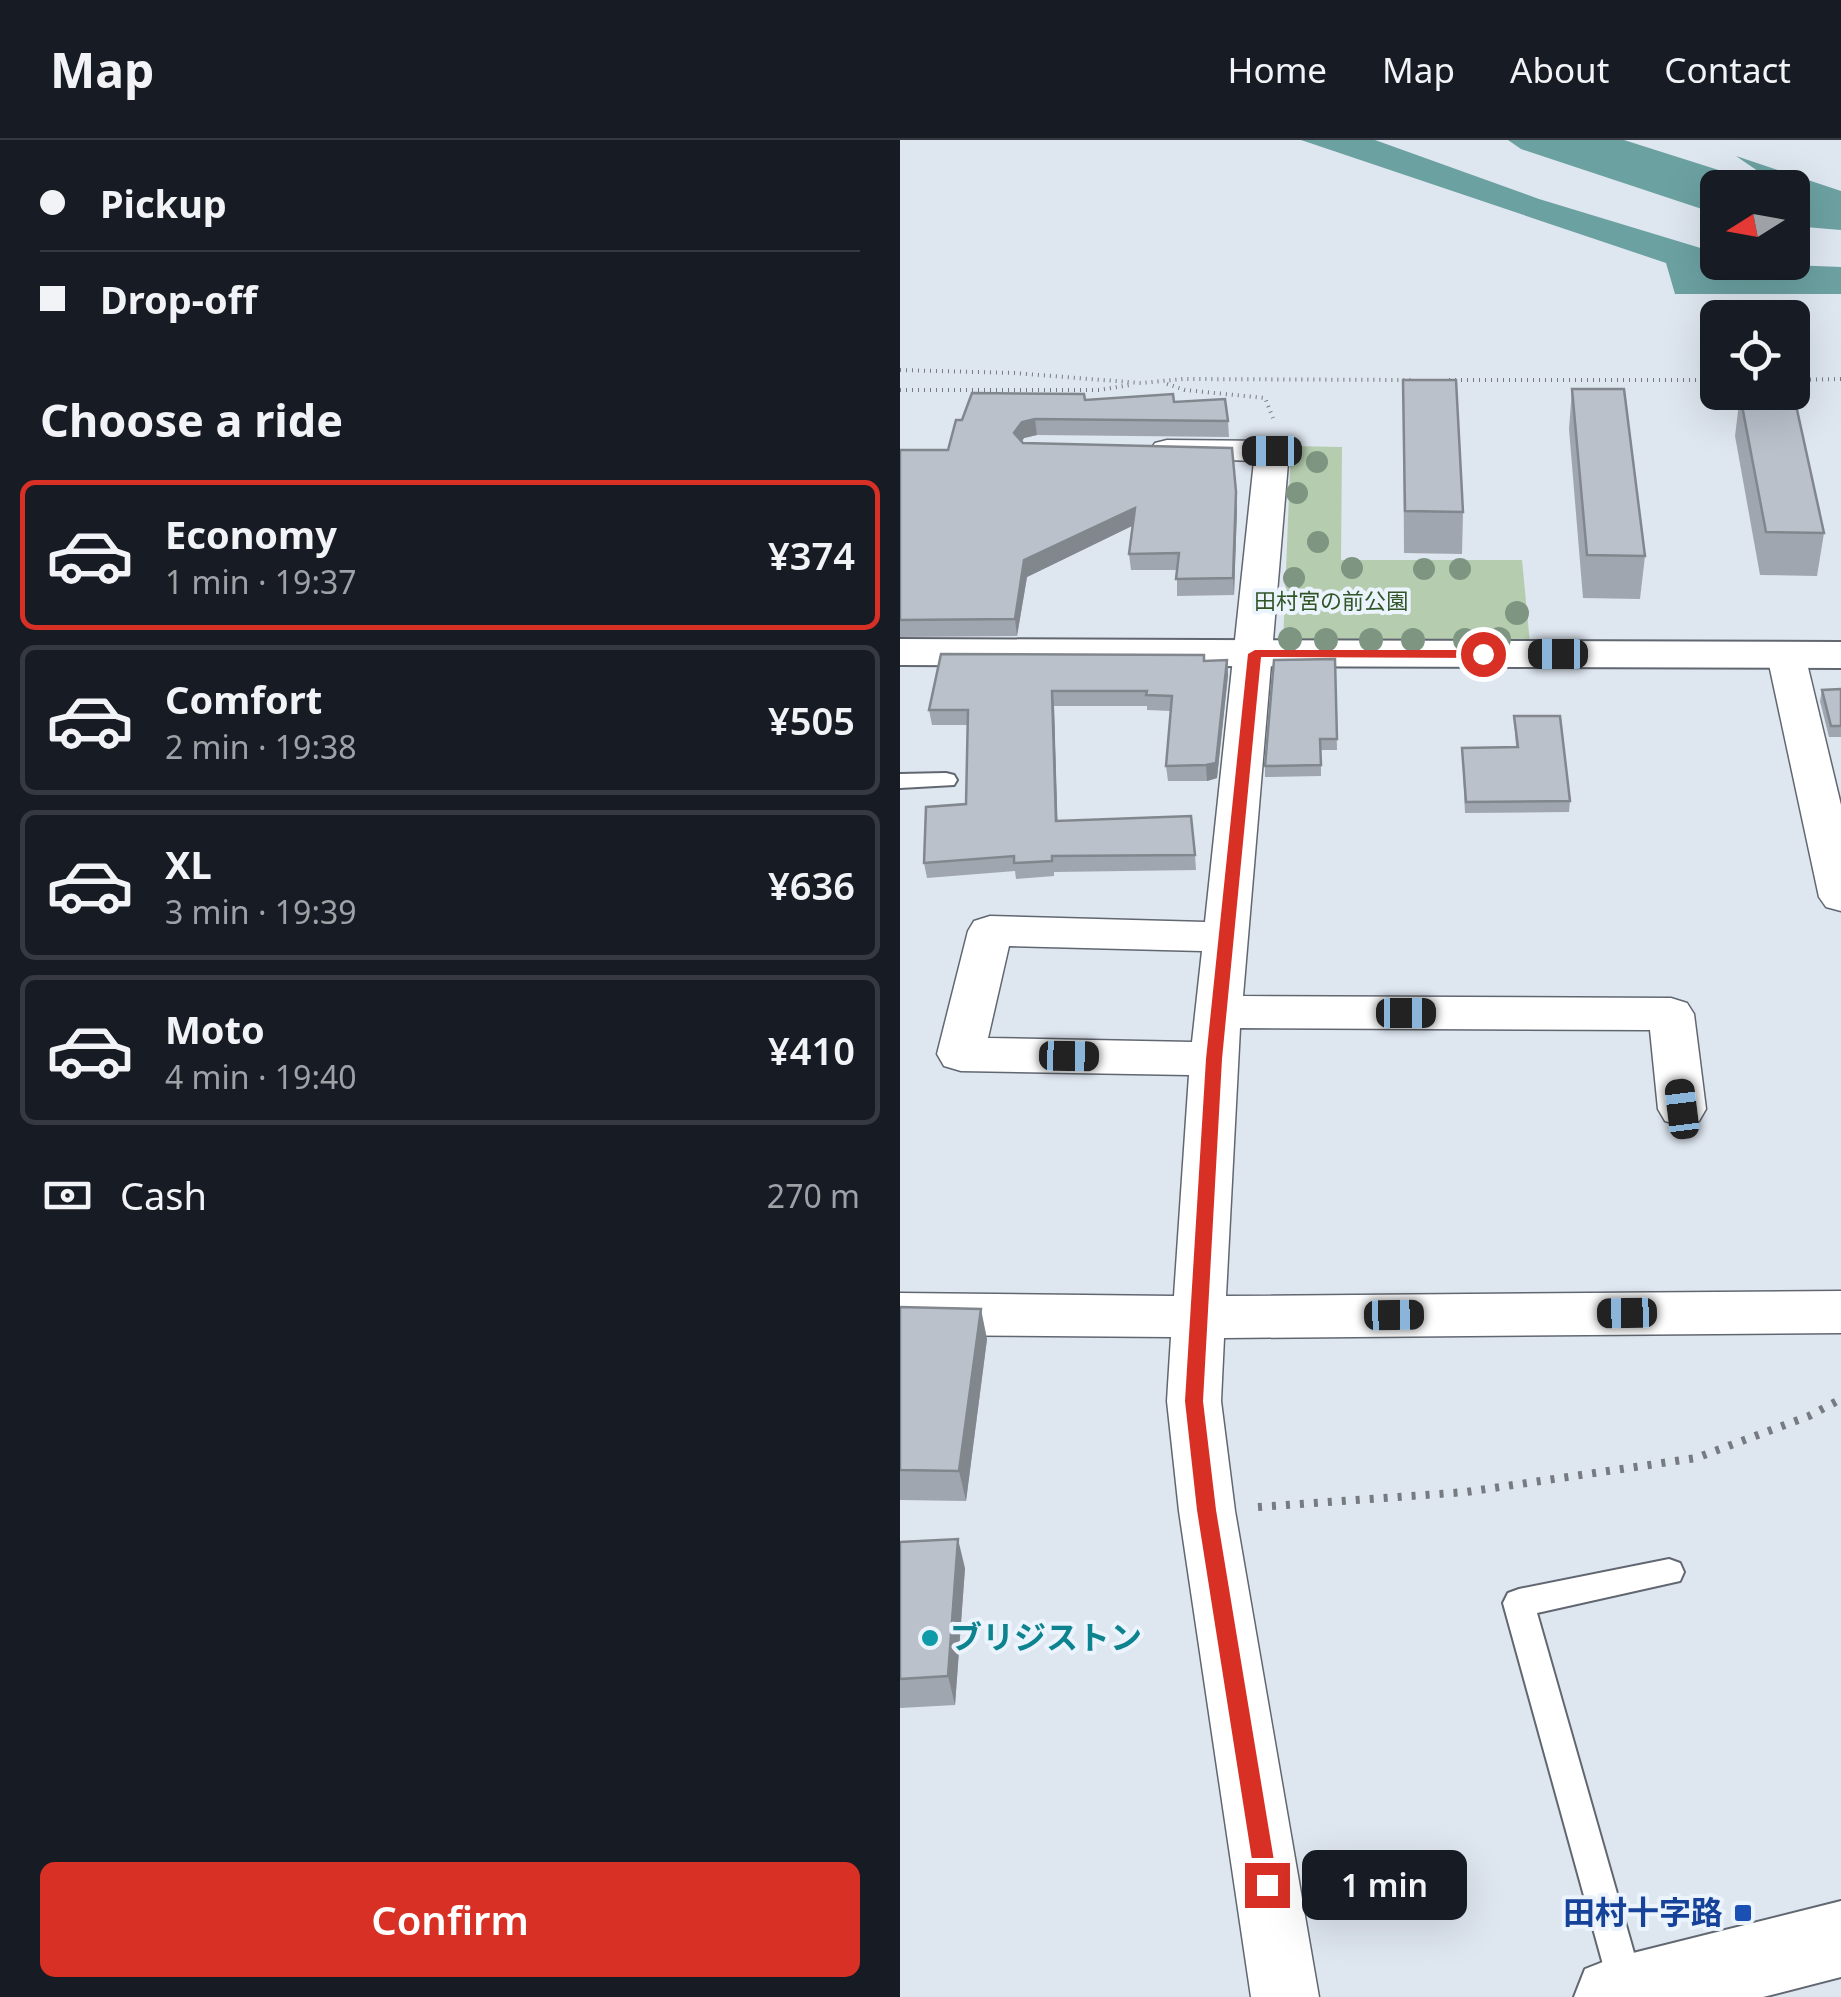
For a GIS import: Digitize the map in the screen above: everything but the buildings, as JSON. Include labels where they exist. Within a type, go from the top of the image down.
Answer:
[{"type":"street","points":[[1135,450],[1273,437],[1216,1036],[1194,1401],[1207,1510],[1286,1997]]},
{"type":"street","points":[[900,652],[1841,655]]},
{"type":"street","points":[[1786,655],[1825,761],[1841,898]]},
{"type":"street","points":[[1226,937],[990,931],[961,1054],[1216,1036],[1671,1014],[1682,1109]]},
{"type":"street","points":[[900,1314],[1200,1318],[1841,1312]]},
{"type":"street","points":[[1620,1995],[1841,1939]]},
{"type":"lane","points":[[900,781],[946,780]]},
{"type":"lane","points":[[1620,1995],[1519,1603],[1669,1572]]},
{"type":"path","points":[[900,370],[1014,373],[1141,384]]},
{"type":"path","points":[[1810,380],[1841,379]]},
{"type":"path","points":[[900,390],[1099,390],[1161,382],[1421,380]]},
{"type":"path","points":[[1441,380],[1700,380]]},
{"type":"path","points":[[1161,382],[1186,390],[1266,398],[1273,437]]},
{"type":"path","points":[[1207,1510],[1466,1492],[1696,1458],[1809,1416],[1841,1399]]},
{"type":"green space","name":"田村宮の前公園","points":[[1291,446],[1342,447],[1341,560],[1522,560],[1530,644],[1283,644]]},
{"type":"shaded area","points":[[1301,140],[1375,140],[1539,199],[1700,248],[1700,280],[1810,280],[1810,266],[1841,267],[1841,294],[1675,294],[1666,263]]},
{"type":"shaded area","points":[[1508,140],[1624,140],[1718,170],[1700,170],[1700,208],[1521,149]]},
{"type":"shaded area","points":[[1736,156],[1778,170],[1756,170]]},
{"type":"shaded area","points":[[1810,181],[1841,191],[1841,230],[1810,227]]},
{"type":"place","name":"ブリジストン","points":[[930,1638]]},
{"type":"place","name":"田村十字路","points":[[1743,1913]]},
{"type":"route","points":[[1267,1885],[1207,1510],[1194,1401],[1214,1059],[1255,654],[1483,654]]}]
